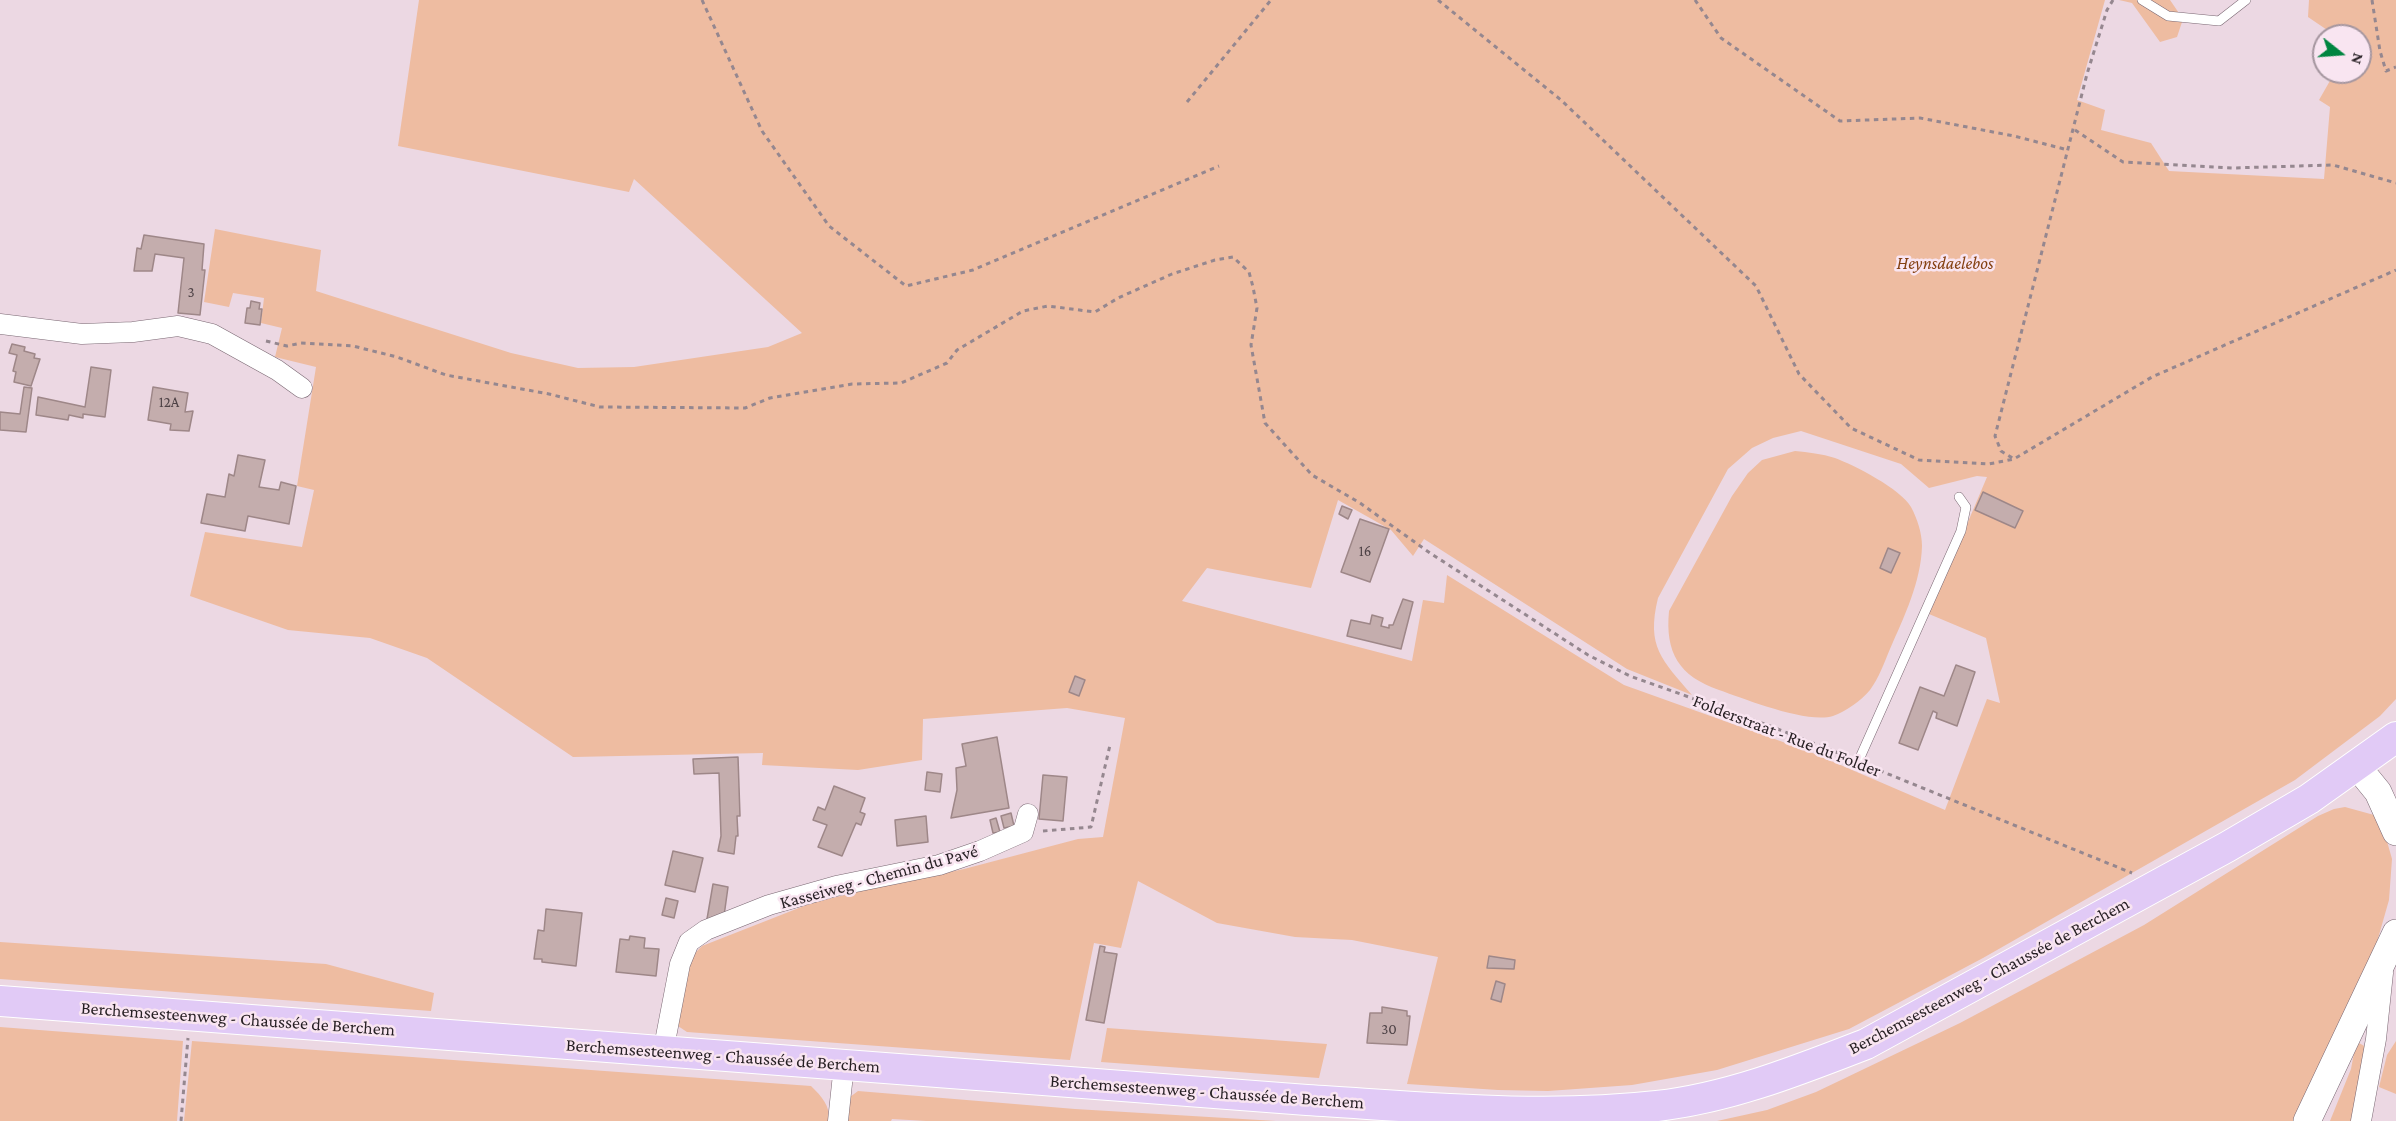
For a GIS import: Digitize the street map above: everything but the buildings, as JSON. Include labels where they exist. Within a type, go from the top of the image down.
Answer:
[{"type":"main road","name":"Berchemsesteenweg - Chaussée de Berchem","points":[[0,1001],[1284,1099],[1495,1112],[1606,1110],[1658,1106],[1716,1096],[1813,1065],[1866,1044],[2162,884],[2309,799],[2396,737]]},
{"type":"main road","points":[[2356,765],[2378,792],[2396,832]]},
{"type":"main road","points":[[2307,1121],[2390,945],[2396,912]]},
{"type":"street","points":[[0,324],[82,334],[133,332],[178,326],[212,334],[277,370],[302,388]]},
{"type":"street","name":"Kasseiweg - Chemin du Pavé","points":[[663,1052],[680,964],[689,942],[706,930],[770,906],[836,886],[939,864],[980,851],[1026,823]]},
{"type":"street","points":[[2361,1121],[2390,945]]},
{"type":"street","points":[[2376,1039],[2396,1017]]},
{"type":"street","points":[[838,1121],[844,1065]]},
{"type":"lane","points":[[2142,0],[2168,16],[2219,21],[2246,0]]},
{"type":"lane","points":[[1858,762],[1961,531],[1966,507],[1959,497]]},
{"type":"path","points":[[702,0],[762,131],[828,226],[906,286],[973,270],[1219,166]]},
{"type":"path","points":[[1187,102],[1271,0]]},
{"type":"path","points":[[1438,0],[1561,100],[1756,286],[1799,374],[1851,428],[1919,460],[1989,464],[2014,459],[2152,377],[2396,270]]},
{"type":"path","points":[[1695,0],[1720,38],[1840,121],[1920,118],[2014,136],[2068,150]]},
{"type":"path","points":[[2014,459],[2001,451],[1995,436],[2075,130],[2087,74],[2107,10],[2113,0]]},
{"type":"path","points":[[2372,0],[2380,51],[2386,71],[2396,67]]},
{"type":"path","points":[[2075,130],[2123,162],[2232,168],[2333,165],[2396,183]]},
{"type":"path","name":"Folderstraat - Rue du Folder","points":[[260,340],[286,346],[301,343],[353,346],[398,357],[446,375],[549,394],[600,407],[745,408],[770,398],[852,384],[902,383],[947,363],[957,350],[1023,311],[1048,306],[1095,312],[1118,298],[1172,274],[1215,260],[1233,257],[1249,272],[1253,287],[1257,308],[1251,345],[1265,423],[1312,475],[1360,502],[1430,553],[1588,655],[1630,676],[1770,726],[2162,884]]},
{"type":"path","points":[[1026,823],[1091,827],[1110,745]]},
{"type":"path","points":[[181,1121],[191,1016]]},
{"type":"green space","name":"Heynsdaelebos","points":[[419,0],[2105,0],[2077,100],[2105,110],[2101,130],[2151,143],[2169,171],[2324,179],[2330,107],[2319,100],[2328,84],[2372,84],[2372,24],[2318,24],[2308,17],[2309,0],[2396,0],[2396,699],[2380,716],[2295,780],[1983,958],[1849,1029],[1717,1070],[1632,1085],[1548,1091],[1407,1084],[1438,957],[1352,940],[1295,937],[1217,923],[1138,881],[1121,948],[1094,943],[1070,1060],[687,1032],[678,1026],[691,957],[702,946],[809,904],[964,869],[1078,839],[1103,837],[1125,718],[1067,708],[923,719],[922,760],[858,770],[762,765],[763,753],[573,757],[427,658],[370,638],[288,630],[190,596],[205,532],[302,547],[314,490],[297,486],[316,367],[275,357],[282,328],[261,323],[264,298],[233,293],[229,307],[204,302],[215,229],[321,250],[316,291],[511,353],[578,368],[634,367],[768,347],[802,333],[634,179],[629,192],[398,146]],"holes":[[[1801,431],[1901,464],[1929,488],[1977,476],[1987,477],[1929,614],[1986,638],[2000,703],[1987,699],[1945,810],[1808,751],[1624,685],[1447,575],[1444,603],[1423,600],[1412,661],[1182,601],[1207,568],[1311,588],[1338,500],[1391,530],[1413,556],[1424,539],[1627,669],[1692,695],[1672,672],[1659,652],[1654,629],[1658,598],[1728,469],[1752,448],[1773,438]]]},
{"type":"green space","points":[[2119,0],[2170,0],[2183,19],[2177,37],[2160,42],[2132,3]]},
{"type":"green space","points":[[1795,451],[1835,458],[1888,485],[1911,507],[1922,541],[1919,573],[1911,599],[1876,680],[1870,690],[1853,705],[1833,716],[1822,718],[1792,714],[1744,699],[1694,678],[1678,661],[1673,651],[1668,626],[1669,611],[1732,496],[1748,473],[1762,460]]},
{"type":"green space","points":[[2345,807],[2374,815],[2383,827],[2392,859],[2389,900],[2377,942],[2294,1121],[1717,1121],[1767,1110],[1816,1092],[1960,1023],[2144,925],[2318,816]]},
{"type":"green space","points":[[0,942],[326,964],[434,993],[431,1011],[0,979]]},
{"type":"green space","points":[[0,1027],[183,1041],[177,1121],[0,1121]]},
{"type":"green space","points":[[1107,1028],[1327,1044],[1319,1078],[1101,1062]]},
{"type":"green space","points":[[192,1041],[811,1086],[824,1102],[828,1110],[829,1121],[184,1121]]},
{"type":"green space","points":[[2396,1041],[2396,1094],[2379,1087],[2387,1055]]},
{"type":"green space","points":[[2359,1043],[2366,1047],[2356,1121],[2330,1121],[2351,1069],[2354,1053]]},
{"type":"green space","points":[[858,1091],[1075,1109],[1276,1121],[926,1121],[892,1119],[891,1121],[843,1121],[850,1097]]}]
